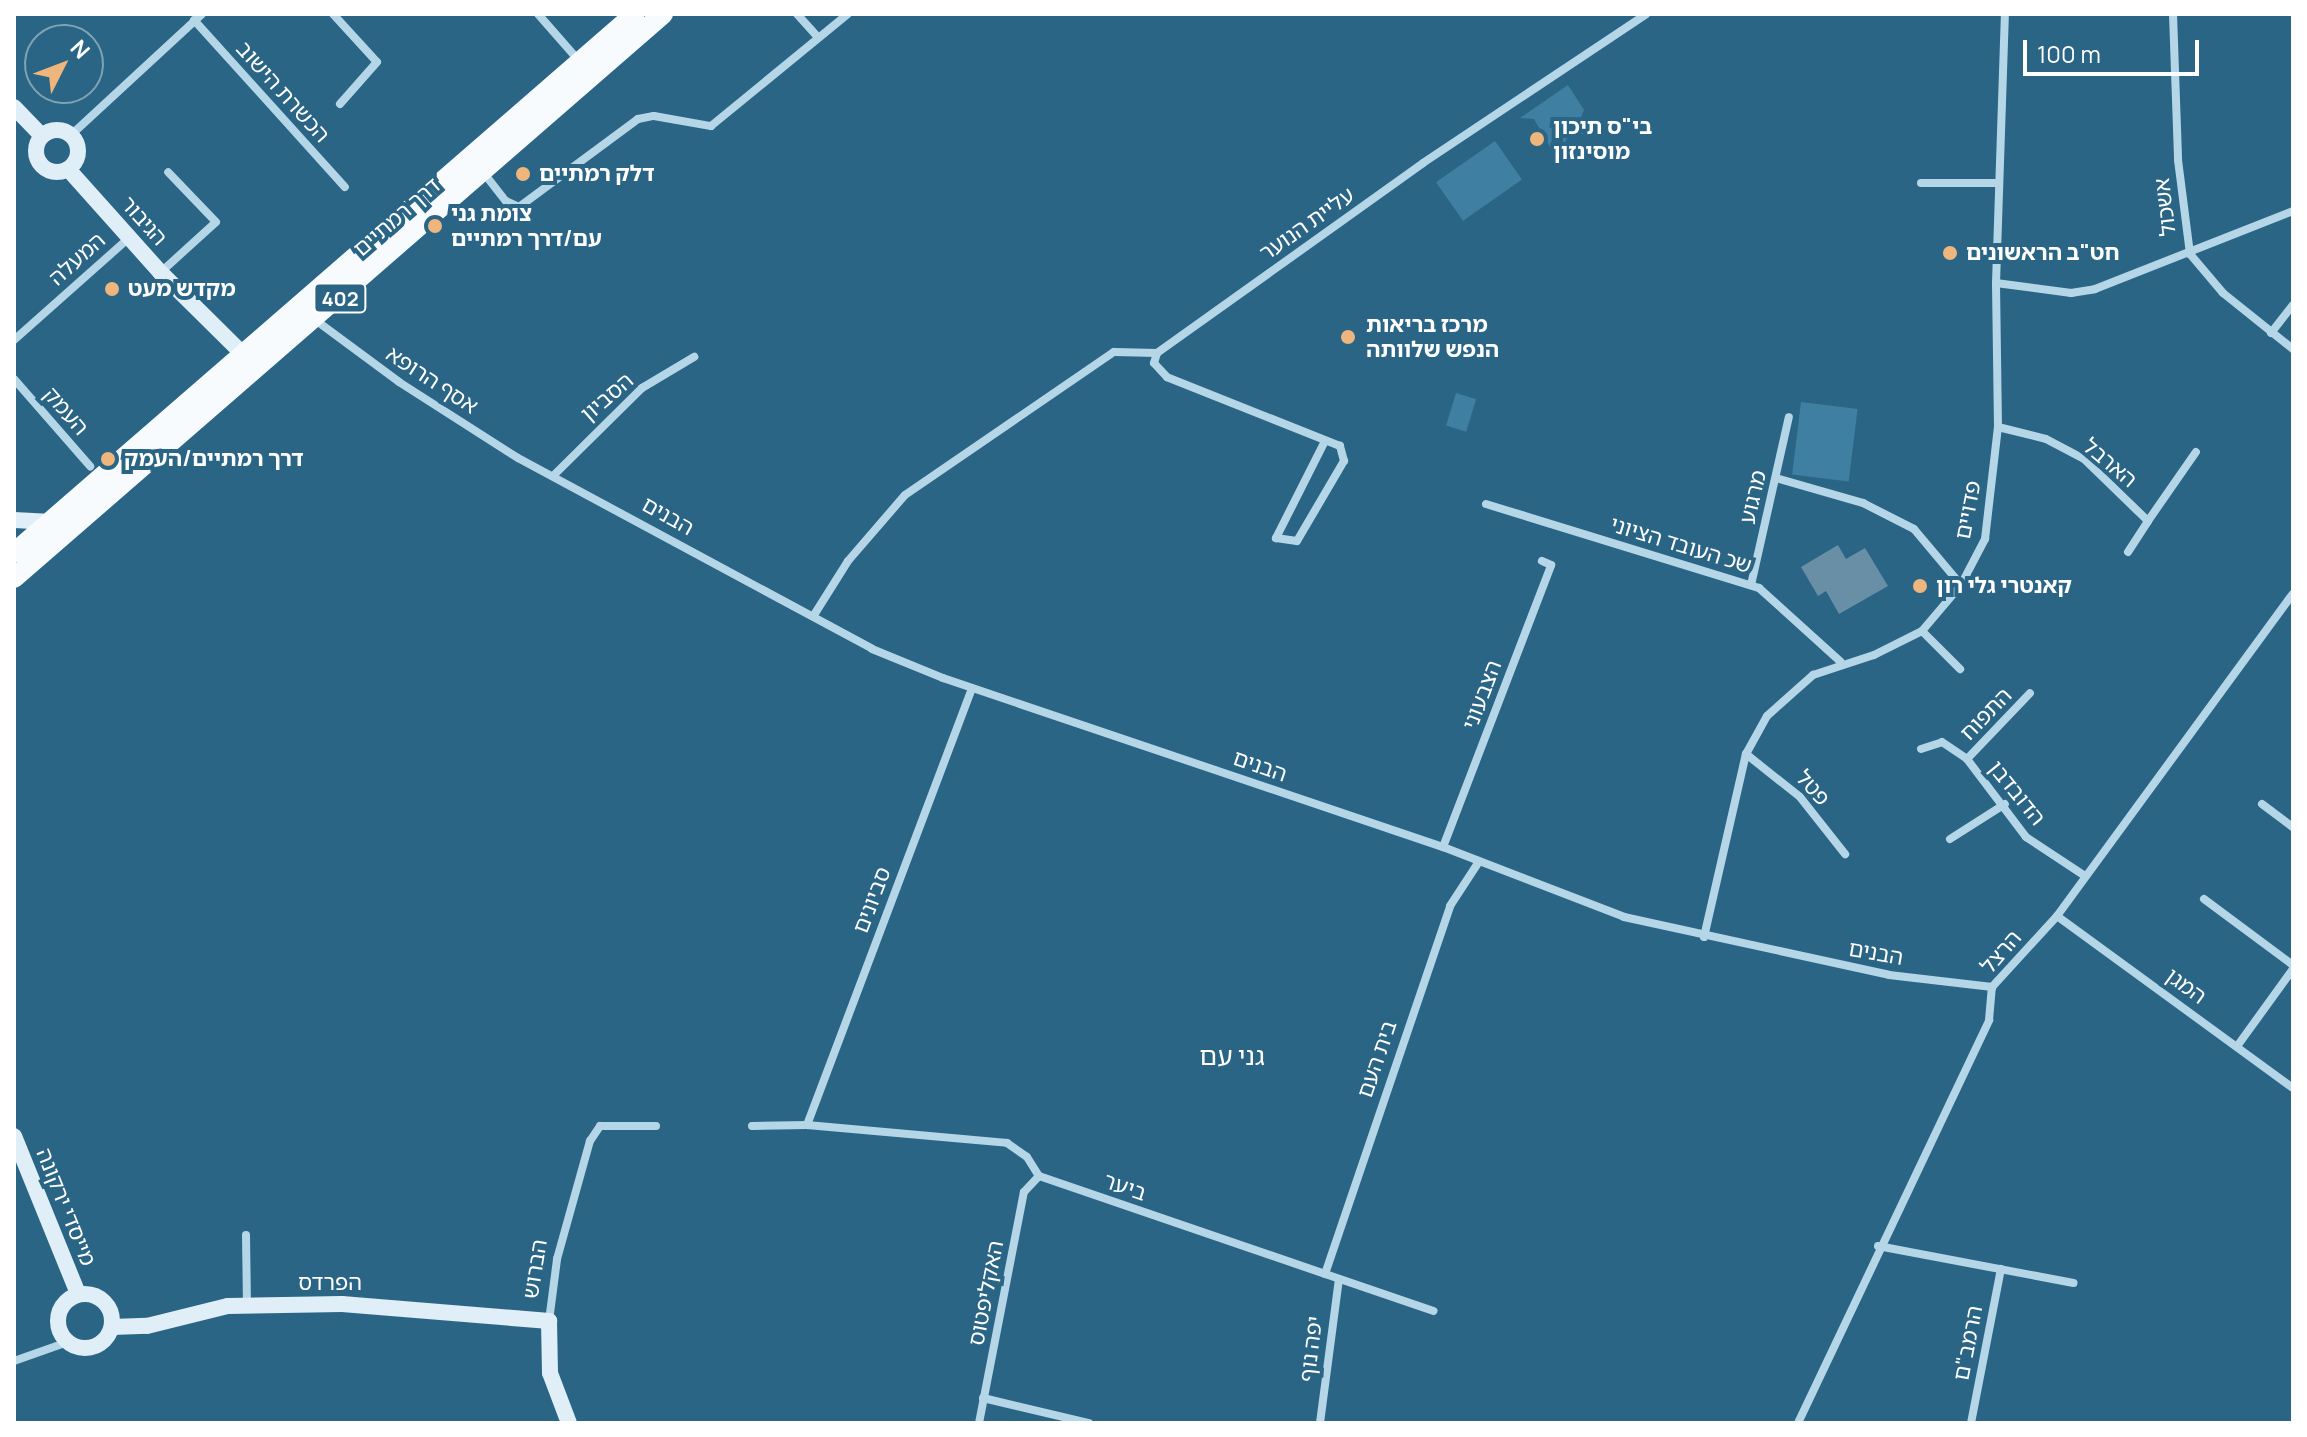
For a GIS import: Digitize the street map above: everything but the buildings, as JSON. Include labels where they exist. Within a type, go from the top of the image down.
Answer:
[{"type":"main road","name":"דרך רמתיים","points":[[16,560],[314,320],[476,167],[580,62],[635,14]]},
{"type":"main road","name":"דרך רמתיים","points":[[16,560],[52,522],[241,352],[476,167],[663,14]]},
{"type":"street","points":[[333,14],[377,62],[340,104]]},
{"type":"street","points":[[538,14],[580,62]]},
{"type":"street","points":[[797,14],[818,37]]},
{"type":"street","points":[[476,167],[506,201],[519,207],[638,119],[654,116],[711,126],[848,14]]},
{"type":"street","name":"עליית הנוער","points":[[1157,353],[1423,163],[1646,14]]},
{"type":"street","name":"פדויים","points":[[1704,937],[1752,736],[1784,696],[1841,662],[1874,655],[1922,631],[1961,585],[1985,539],[1998,427],[1996,283],[2005,14]]},
{"type":"street","name":"אשכול","points":[[2173,14],[2178,160],[2190,254],[2223,293],[2293,349]]},
{"type":"street","points":[[71,135],[198,17]]},
{"type":"street","name":"הכשרת הישוב","points":[[198,17],[345,187]]},
{"type":"street","points":[[14,107],[42,136]]},
{"type":"street","points":[[60,130],[71,135],[78,153],[68,169],[49,170],[39,161],[36,148],[42,136],[60,130]]},
{"type":"street","name":"הגיבור","points":[[68,169],[160,272],[256,368]]},
{"type":"street","points":[[160,272],[216,222],[168,172]]},
{"type":"street","points":[[1921,183],[1999,183]]},
{"type":"street","points":[[1996,283],[2071,293],[2190,254],[2293,211]]},
{"type":"street","name":"המעלה","points":[[14,340],[129,238]]},
{"type":"street","name":"אסף הרופא","points":[[300,303],[314,320],[399,382],[553,476]]},
{"type":"street","points":[[2271,333],[2293,305]]},
{"type":"street","points":[[814,615],[848,561],[905,495],[1114,352],[1157,353],[1154,363],[1167,377],[1340,446],[1344,461],[1297,541],[1276,538],[1276,530],[1325,441]]},
{"type":"street","name":"הסביון","points":[[553,476],[642,388],[694,357]]},
{"type":"street","name":"העמק","points":[[14,379],[90,466]]},
{"type":"street","name":"מרגוע","points":[[1751,585],[1789,417]]},
{"type":"street","name":"הארבל","points":[[1998,427],[2046,439],[2084,459],[2148,521]]},
{"type":"street","name":"הארבל","points":[[2128,552],[2196,452]]},
{"type":"street","name":"הבנים","points":[[553,476],[872,649],[972,688],[1443,847],[1624,917],[1704,937],[1889,975],[1992,987]]},
{"type":"street","points":[[1776,478],[1863,503],[1914,529],[1961,585]]},
{"type":"street","name":"שכ העובד הציוני","points":[[1486,504],[1751,585],[1841,662]]},
{"type":"street","points":[[14,520],[52,522]]},
{"type":"street","name":"הצבעוני","points":[[1443,847],[1551,565],[1542,561]]},
{"type":"street","name":"הרצל","points":[[1798,1423],[1878,1246],[1989,1020],[1992,987],[2057,916],[2293,594]]},
{"type":"street","points":[[1922,631],[1960,669]]},
{"type":"street","name":"סביונים","points":[[807,1125],[972,688]]},
{"type":"street","name":"התפוח","points":[[1967,759],[2030,693]]},
{"type":"street","name":"הדובדבן","points":[[1921,749],[1942,742],[1967,759],[2005,804],[2026,837],[2085,876]]},
{"type":"street","name":"פטל","points":[[1746,754],[1800,797],[1845,854]]},
{"type":"street","points":[[1950,839],[2005,804]]},
{"type":"street","points":[[2262,804],[2293,827]]},
{"type":"street","name":"בית העם","points":[[1325,1274],[1450,906],[1478,863]]},
{"type":"street","points":[[2204,899],[2293,967],[2238,1045]]},
{"type":"street","name":"המגן","points":[[2057,916],[2293,1088]]},
{"type":"street","name":"ביער","points":[[752,1126],[807,1125],[1007,1143],[1027,1157],[1039,1176],[1434,1311]]},
{"type":"street","name":"הברוש","points":[[569,1423],[550,1373],[549,1321],[574,1187],[600,1126],[656,1126]]},
{"type":"street","name":"מייסדי ירקונה","points":[[14,1136],[78,1294]]},
{"type":"street","name":"האקליפטוס","points":[[979,1423],[1024,1192],[1039,1176]]},
{"type":"street","points":[[246,1235],[247,1307]]},
{"type":"street","points":[[1878,1246],[2074,1283]]},
{"type":"street","name":"הרמב\"ם","points":[[1971,1423],[2001,1269]]},
{"type":"street","name":"יפה נוף","points":[[1320,1423],[1339,1279]]},
{"type":"street","points":[[14,1361],[68,1342],[98,1345],[112,1327],[105,1302],[78,1294],[59,1314],[60,1332],[68,1342]]},
{"type":"street","name":"הפרדס","points":[[112,1327],[247,1307],[403,1307],[549,1321]]},
{"type":"street","points":[[983,1398],[1089,1423]]},
{"type":"shaded area","points":[[1568,85],[1584,110],[1580,119],[1589,131],[1586,135],[1572,131],[1565,142],[1550,147],[1534,119],[1520,118]]},
{"type":"shaded area","points":[[1495,141],[1522,180],[1463,221],[1436,182]]},
{"type":"shaded area","points":[[1456,393],[1476,399],[1466,432],[1446,426]]},
{"type":"shaded area","points":[[1801,402],[1858,409],[1849,481],[1792,474]]},
{"type":"shaded area","points":[[1838,545],[1846,559],[1865,548],[1888,586],[1839,614],[1826,591],[1818,596],[1801,567]]},
{"type":"place","name":"בי\"ס תיכון מוסינזון","points":[[1537,139]]},
{"type":"place","name":"דלק רמתיים","points":[[523,174]]},
{"type":"place","name":"צומת גני עם/דרך רמתיים","points":[[435,226]]},
{"type":"place","name":"חט\"ב הראשונים","points":[[1950,253]]},
{"type":"place","name":"מקדש מעט","points":[[112,289]]},
{"type":"place","name":"מרכז בריאות הנפש שלוותה","points":[[1348,337]]},
{"type":"place","name":"דרך רמתיים/העמק","points":[[108,459]]},
{"type":"place","name":"קאנטרי גלי רון","points":[[1920,586]]},
{"type":"district","name":"גני עם","points":[[1232,1056]]}]
